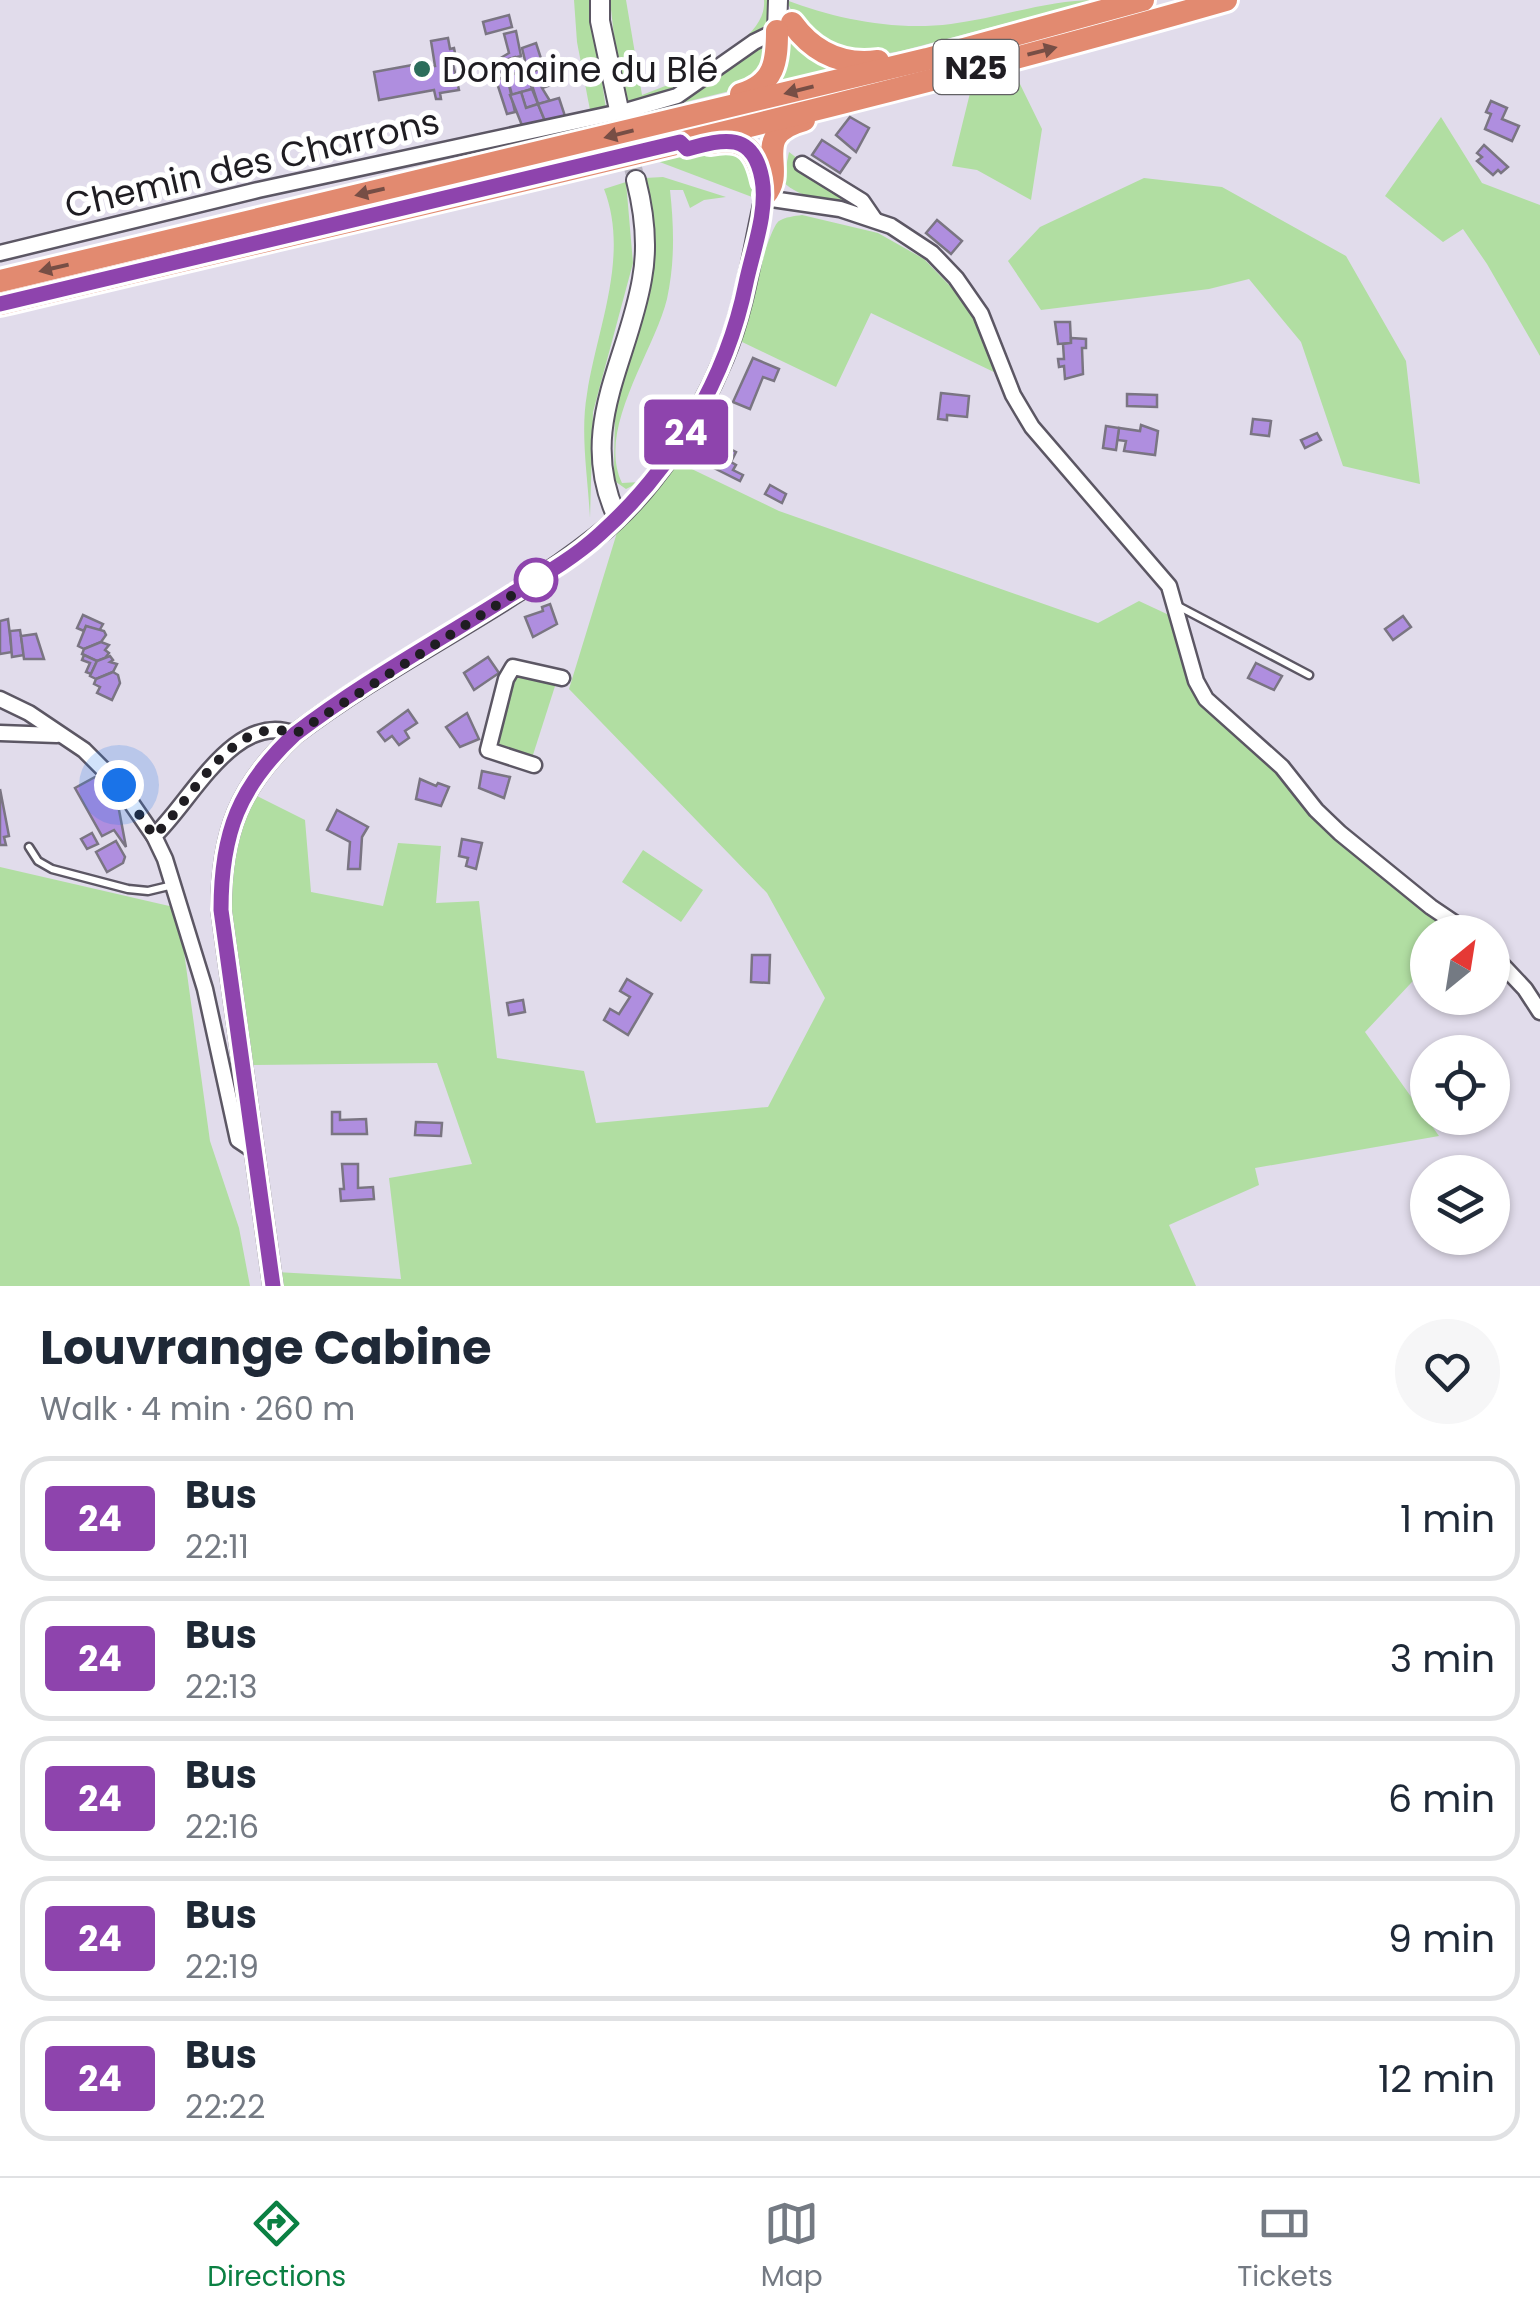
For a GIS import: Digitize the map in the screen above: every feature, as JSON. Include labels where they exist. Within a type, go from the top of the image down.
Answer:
[{"type":"highway","name":"N25","points":[[0,281],[927,59],[1143,0]]},
{"type":"highway","name":"N25","points":[[0,304],[680,142],[1226,0]]},
{"type":"highway","points":[[714,110],[717,100],[752,91],[771,75],[784,26],[835,58],[874,62],[918,51],[927,59]]},
{"type":"highway","points":[[765,196],[772,188],[770,152],[777,135],[796,122],[840,111],[845,100]]},
{"type":"highway","points":[[680,142],[687,149],[728,140],[746,147],[759,163],[765,196]]},
{"type":"street","points":[[600,0],[600,20],[618,105]]},
{"type":"street","points":[[779,0],[784,26]]},
{"type":"street","name":"Chemin des Charrons","points":[[0,253],[258,190],[678,96],[784,26]]},
{"type":"street","points":[[802,164],[862,201],[876,220]]},
{"type":"street","points":[[617,516],[604,480],[603,422],[643,278],[644,235],[636,180]]},
{"type":"street","points":[[273,1286],[221,910],[221,871],[234,816],[265,764],[295,734],[549,571],[600,535],[617,516],[682,438],[724,359],[740,315],[765,196],[840,208],[876,220],[932,254],[972,297],[1013,395],[1032,428],[1148,557],[1169,586],[1196,681],[1206,699],[1282,767],[1340,833],[1443,915]]},
{"type":"street","points":[[534,765],[488,750],[506,678],[514,667],[562,678]]},
{"type":"street","points":[[0,700],[84,750],[119,785],[154,836],[205,989],[238,1140],[254,1150]]},
{"type":"street","points":[[154,836],[210,768],[236,747],[267,729],[280,728],[295,734]]},
{"type":"street","points":[[0,732],[57,735]]},
{"type":"street","points":[[1510,973],[1540,1012]]},
{"type":"lane","points":[[1176,606],[1309,674]]},
{"type":"lane","points":[[28,846],[38,861],[52,869],[128,889],[148,891],[173,884]]},
{"type":"green space","points":[[574,0],[590,0],[606,109],[590,110],[577,42]]},
{"type":"green space","points":[[610,0],[626,0],[642,95],[691,76],[692,82],[627,103],[616,55]]},
{"type":"green space","points":[[764,0],[772,0],[768,23],[694,80],[693,75],[701,73],[701,69],[751,32],[759,22]]},
{"type":"green space","points":[[786,0],[845,18],[930,26],[1095,0],[901,51],[860,58],[800,27]]},
{"type":"green space","points":[[789,32],[840,66],[783,80],[784,35]]},
{"type":"green space","points":[[757,45],[766,45],[771,58],[746,87],[653,110],[702,87]]},
{"type":"green space","points":[[1018,80],[1042,129],[1031,200],[977,170],[952,166],[971,89]]},
{"type":"green space","points":[[1441,117],[1482,183],[1540,205],[1540,356],[1463,229],[1443,242],[1385,196]]},
{"type":"green space","points":[[717,147],[744,151],[757,193],[752,197],[657,161]]},
{"type":"green space","points":[[789,152],[850,202],[815,198],[783,182]]},
{"type":"green space","points":[[663,177],[726,197],[704,200],[690,208],[683,190],[670,190],[673,244],[667,299],[621,415],[616,439],[616,462],[622,483],[640,482],[626,489],[616,482],[611,469],[615,411],[653,271],[655,237],[645,178]]},
{"type":"green space","points":[[1144,178],[1222,187],[1346,256],[1406,361],[1420,484],[1343,466],[1301,342],[1249,279],[1209,289],[1041,310],[1008,261],[1040,227]]},
{"type":"green space","points":[[626,182],[633,263],[593,412],[590,518],[585,409],[613,266],[611,214],[604,189]]},
{"type":"green space","points":[[802,215],[878,233],[924,259],[975,312],[998,374],[871,313],[836,387],[738,340],[775,227],[781,220]]},
{"type":"green space","points":[[673,460],[779,511],[1098,623],[1139,601],[1169,615],[1199,694],[1439,915],[1410,915],[1410,984],[1365,1032],[1410,1095],[1410,1135],[1439,1136],[1255,1168],[1259,1185],[1169,1225],[1196,1286],[278,1286],[276,1272],[401,1279],[389,1178],[472,1164],[437,1063],[251,1065],[226,874],[241,819],[255,795],[305,820],[311,892],[383,906],[398,843],[441,846],[436,903],[479,901],[497,1058],[584,1071],[596,1123],[768,1107],[825,998],[767,893],[569,689],[619,526]]},
{"type":"green space","points":[[515,673],[556,683],[532,758],[494,748]]},
{"type":"green space","points":[[643,850],[703,890],[681,922],[622,882]]},
{"type":"green space","points":[[0,867],[178,908],[210,1141],[239,1228],[250,1286],[0,1286]]},
{"type":"building","points":[[509,15],[512,27],[486,34],[483,22]]},
{"type":"building","points":[[516,31],[521,56],[506,60],[502,67],[494,62],[509,53],[504,34]]},
{"type":"building","name":"Domaine du Blé","points":[[448,38],[450,49],[454,48],[459,90],[440,93],[441,99],[436,99],[434,90],[379,100],[374,72],[429,62],[430,67],[435,66],[431,41]]},
{"type":"building","points":[[536,43],[544,68],[528,73],[522,48]]},
{"type":"building","points":[[515,57],[520,72],[507,76],[494,68],[493,62],[502,67],[506,60]]},
{"type":"building","points":[[695,57],[698,72],[688,74],[685,59]]},
{"type":"building","points":[[548,66],[554,84],[542,88],[550,101],[538,104],[528,73]]},
{"type":"building","points":[[527,70],[532,89],[512,95],[507,76]]},
{"type":"building","points":[[507,76],[515,112],[507,114],[496,80]]},
{"type":"building","points":[[532,89],[538,104],[526,108],[521,92]]},
{"type":"building","points":[[521,92],[526,108],[538,104],[545,121],[523,128],[510,95]]},
{"type":"building","points":[[559,98],[565,116],[545,121],[538,104]]},
{"type":"building","points":[[1491,101],[1507,108],[1502,119],[1519,126],[1512,141],[1485,129]]},
{"type":"building","points":[[850,117],[869,128],[856,152],[836,135]]},
{"type":"building","points":[[822,140],[850,158],[840,173],[812,155]]},
{"type":"building","points":[[1484,145],[1508,167],[1501,173],[1498,170],[1493,175],[1477,161],[1482,157],[1477,153]]},
{"type":"building","points":[[937,220],[962,241],[951,254],[926,233]]},
{"type":"building","points":[[1055,322],[1070,322],[1071,343],[1058,344]]},
{"type":"building","points":[[1071,338],[1086,339],[1086,348],[1082,348],[1083,374],[1065,379],[1064,366],[1059,367],[1058,359],[1064,359],[1063,344],[1071,343]]},
{"type":"building","points":[[753,358],[779,369],[774,381],[763,377],[750,409],[733,402]]},
{"type":"building","points":[[941,393],[969,396],[967,417],[947,415],[947,420],[938,419]]},
{"type":"building","points":[[1127,394],[1157,395],[1157,407],[1127,406]]},
{"type":"building","points":[[1253,419],[1271,421],[1269,436],[1251,434]]},
{"type":"building","points":[[1141,425],[1158,431],[1155,455],[1124,451],[1126,441],[1117,440],[1119,428],[1140,431]]},
{"type":"building","points":[[1106,426],[1119,428],[1116,450],[1103,448]]},
{"type":"building","points":[[1317,433],[1321,440],[1305,448],[1301,440]]},
{"type":"building","points":[[707,437],[736,452],[731,462],[736,465],[733,470],[743,475],[740,481],[710,466],[713,461],[698,453]]},
{"type":"building","points":[[770,485],[786,494],[782,503],[765,494]]},
{"type":"building","points":[[550,604],[557,624],[533,637],[525,617]]},
{"type":"building","points":[[83,615],[103,624],[99,631],[86,626],[84,631],[77,628]]},
{"type":"building","points":[[1403,616],[1411,627],[1393,640],[1385,629]]},
{"type":"building","points":[[8,619],[12,652],[0,654],[0,621]]},
{"type":"building","points":[[86,626],[106,635],[101,642],[84,649],[78,646]]},
{"type":"building","points":[[20,630],[24,655],[12,657],[10,631]]},
{"type":"building","points":[[36,634],[44,659],[24,659],[21,636]]},
{"type":"building","points":[[101,642],[109,645],[105,658],[97,661],[82,654],[84,649]]},
{"type":"building","points":[[84,655],[97,661],[91,674],[86,672],[90,663],[82,660]]},
{"type":"building","points":[[110,656],[110,662],[117,664],[113,672],[96,679],[90,676],[97,661]]},
{"type":"building","points":[[488,657],[499,673],[474,690],[464,673]]},
{"type":"building","points":[[1256,663],[1282,676],[1274,690],[1248,678]]},
{"type":"building","points":[[113,672],[120,683],[112,700],[97,693],[100,687],[94,684],[96,679]]},
{"type":"building","points":[[408,710],[417,723],[405,731],[409,738],[399,745],[392,736],[385,741],[378,732]]},
{"type":"building","points":[[467,713],[479,739],[460,747],[446,727]]},
{"type":"building","points":[[482,771],[510,777],[504,798],[479,788]]},
{"type":"building","points":[[95,777],[106,787],[119,810],[126,847],[114,830],[102,836],[75,788]]},
{"type":"building","points":[[420,779],[449,787],[441,806],[416,799]]},
{"type":"building","points":[[0,789],[9,836],[4,837],[6,845],[0,845]]},
{"type":"building","points":[[337,810],[368,827],[362,837],[360,869],[348,869],[350,842],[327,830]]},
{"type":"building","points":[[92,833],[98,844],[87,849],[81,839]]},
{"type":"building","points":[[462,839],[482,843],[476,869],[466,866],[468,858],[459,856]]},
{"type":"building","points":[[116,841],[125,857],[123,863],[107,872],[96,852]]},
{"type":"building","points":[[752,955],[770,955],[769,983],[751,982]]},
{"type":"building","points":[[627,979],[652,994],[628,1035],[604,1020],[610,1009],[619,1014],[630,997],[620,991]]},
{"type":"building","points":[[523,1000],[525,1012],[509,1015],[507,1003]]},
{"type":"building","points":[[332,1112],[340,1112],[340,1120],[366,1119],[367,1134],[332,1134]]},
{"type":"building","points":[[416,1122],[442,1123],[441,1136],[415,1135]]},
{"type":"building","points":[[342,1164],[358,1164],[358,1188],[373,1187],[374,1199],[341,1201]]},
{"type":"tunnel","points":[[618,105],[636,180]]},
{"type":"bus line","name":"24","points":[[0,304],[680,142],[687,149],[728,140],[746,147],[759,163],[765,195],[740,315],[698,411],[666,461],[600,535],[295,734],[265,764],[234,816],[221,871],[221,910],[273,1286]]},
{"type":"place","name":"Domaine du Blé","points":[[422,69]]},
{"type":"route","points":[[119,785],[154,836],[210,768],[252,736],[280,728],[295,734],[536,580]]}]
